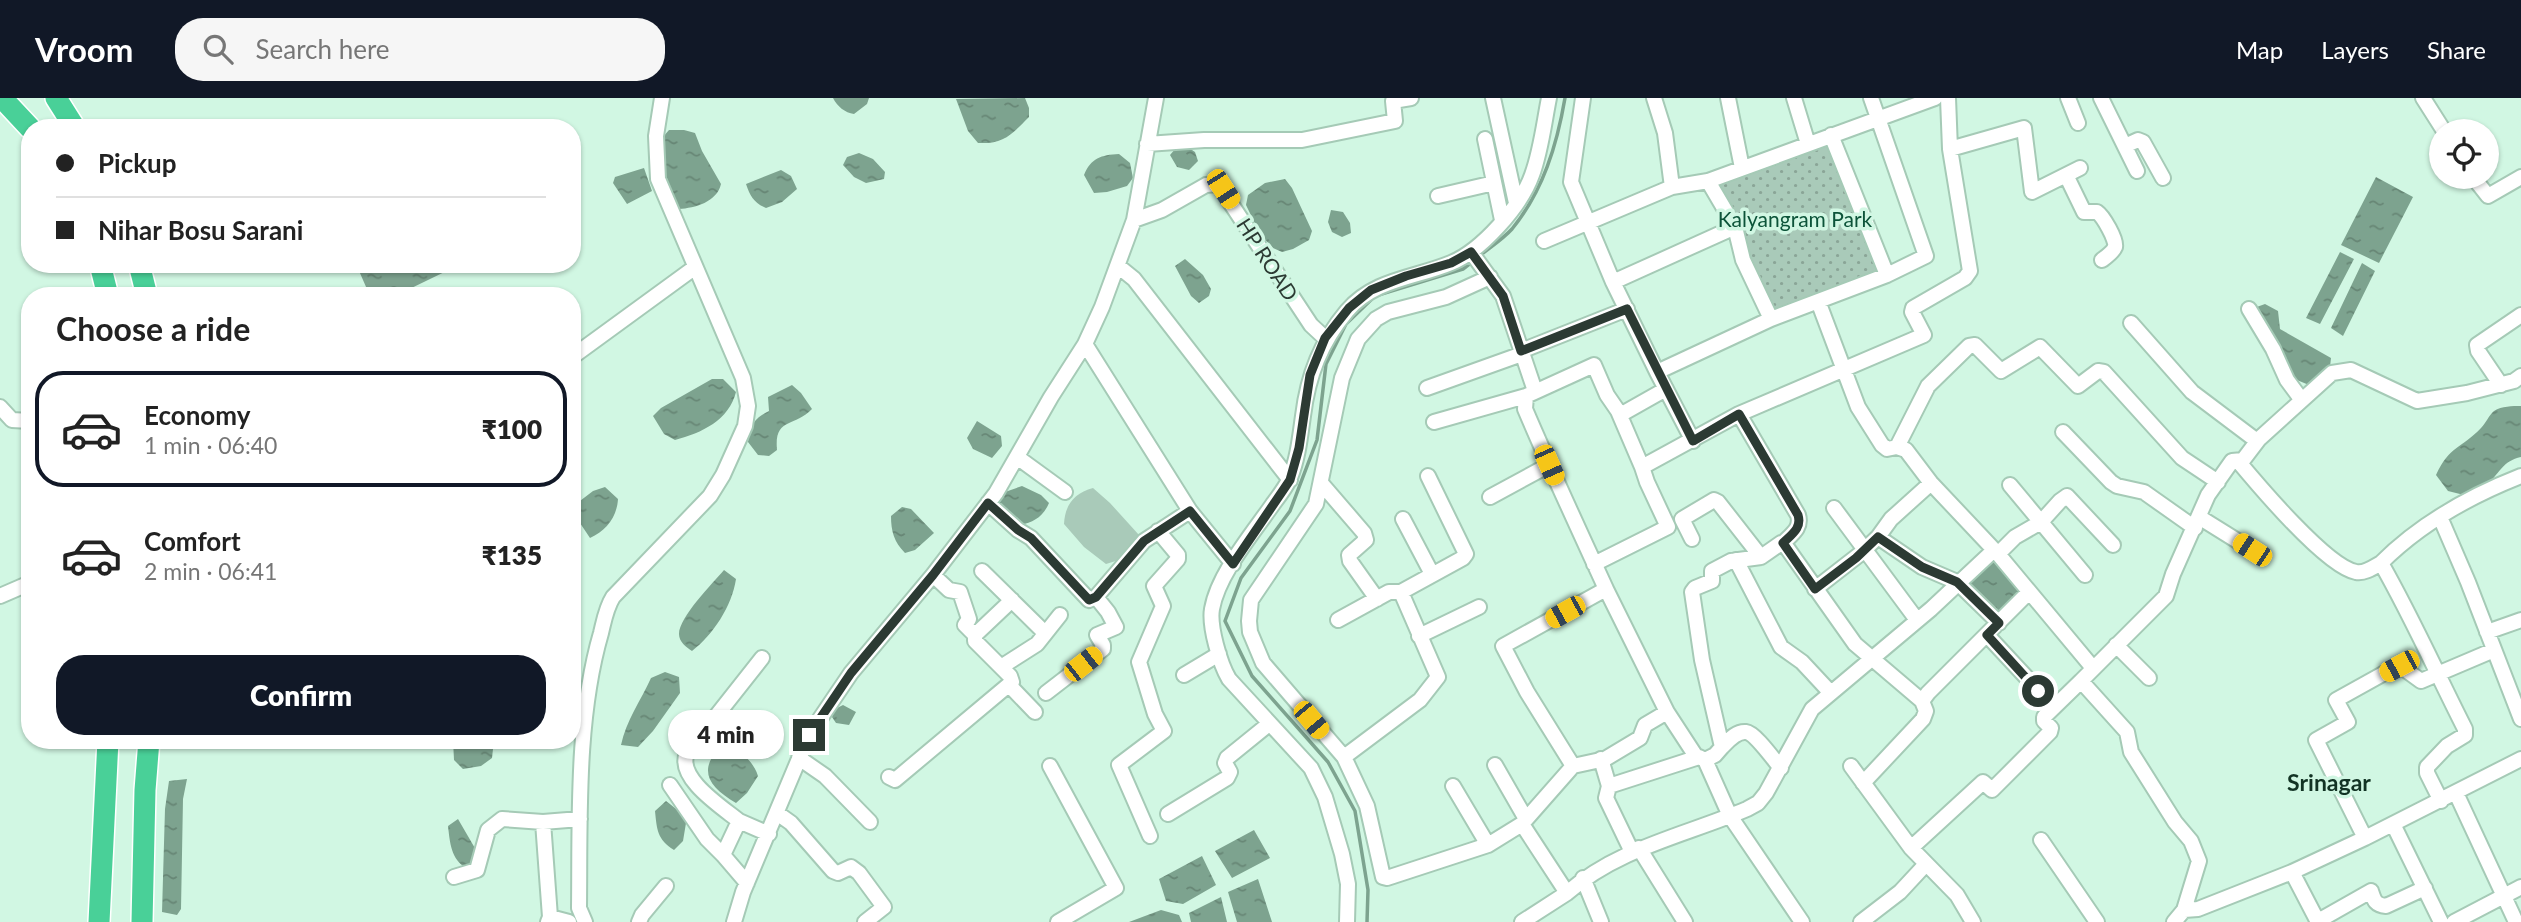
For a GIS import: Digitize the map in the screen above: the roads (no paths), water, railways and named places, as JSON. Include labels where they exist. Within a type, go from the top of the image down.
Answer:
[{"type":"highway","points":[[2,98],[22,119]]},
{"type":"highway","points":[[55,98],[69,119]]},
{"type":"highway","points":[[99,922],[108,749]]},
{"type":"highway","points":[[142,922],[148,749]]},
{"type":"street","points":[[585,922],[579,908],[580,819],[588,695],[607,608],[613,597],[710,496],[735,451],[745,426],[748,405],[743,378],[658,179],[656,136],[662,98]]},
{"type":"street","points":[[734,922],[747,883],[809,735],[851,673],[933,575],[988,503],[1084,344],[1102,307],[1134,220],[1156,98]]},
{"type":"street","points":[[1147,144],[1204,140],[1312,139],[1395,121],[1393,101],[1411,98]]},
{"type":"street","points":[[1493,98],[1516,203]]},
{"type":"street","points":[[1347,922],[1348,884],[1325,797],[1311,768],[1230,680],[1222,667],[1211,618],[1212,607],[1233,564],[1290,480],[1299,448],[1310,375],[1325,338],[1349,308],[1371,290],[1473,254],[1516,203],[1532,177],[1549,98]]},
{"type":"street","points":[[1654,98],[1665,133],[1672,187]]},
{"type":"street","points":[[1728,98],[1742,168]]},
{"type":"street","points":[[1794,98],[1808,144]]},
{"type":"street","points":[[1657,372],[1771,319],[1887,275],[1926,256],[1871,98]]},
{"type":"street","points":[[1544,241],[1672,187],[1708,181],[1935,98]]},
{"type":"street","points":[[1642,467],[1739,414],[1923,336],[1912,312],[1913,308],[1968,275],[1950,149],[1948,98]]},
{"type":"street","points":[[2068,98],[2078,123]]},
{"type":"street","points":[[2101,98],[2137,171]]},
{"type":"street","points":[[2423,98],[2436,119]]},
{"type":"street","points":[[1587,99],[1571,178],[1613,282],[1693,441]]},
{"type":"street","points":[[1950,149],[2024,128],[2032,192],[2080,168]]},
{"type":"street","points":[[1831,135],[1887,275]]},
{"type":"street","points":[[1485,139],[1502,220]]},
{"type":"street","points":[[2125,146],[2143,142],[2163,178]]},
{"type":"street","points":[[2066,175],[2084,212],[2100,214],[2115,243],[2115,248],[2102,260]]},
{"type":"street","points":[[2482,189],[2488,196],[2521,177]]},
{"type":"street","points":[[1708,181],[1735,227],[1744,260],[1771,319]]},
{"type":"street","points":[[1438,196],[1494,183]]},
{"type":"street","name":"HP ROAD","points":[[1134,220],[1162,210],[1206,185],[1218,184],[1311,325],[1325,338]]},
{"type":"street","points":[[1613,282],[1735,227]]},
{"type":"street","points":[[1473,254],[1503,296],[1531,393],[1525,409],[1606,589],[1667,712],[1701,759],[1730,816],[1802,922]]},
{"type":"street","points":[[1118,266],[1134,279],[1290,480]]},
{"type":"street","points":[[581,350],[694,268]]},
{"type":"street","points":[[1487,273],[1446,297],[1388,312],[1376,319],[1360,336],[1342,378],[1314,509],[1253,595],[1249,621],[1253,642],[1263,663],[1343,757],[1367,806],[1383,877],[1387,878],[1488,845],[1524,821],[1573,766],[1601,759],[1640,738],[1645,725],[1667,712]]},
{"type":"street","points":[[1818,301],[1858,407],[1882,445],[1887,449],[1898,447],[1906,450],[1931,483],[1996,552],[2092,668]]},
{"type":"street","points":[[1427,388],[1627,309]]},
{"type":"street","points":[[2249,309],[2273,349],[2287,380],[2301,400]]},
{"type":"street","points":[[2501,385],[2478,351],[2477,345],[2521,315]]},
{"type":"street","points":[[2131,323],[2192,392],[2257,441]]},
{"type":"street","points":[[1084,344],[1190,511],[1233,564]]},
{"type":"street","points":[[1898,447],[1928,386],[1969,346],[1975,345],[2001,371],[2040,346],[2078,386],[2098,371],[2104,372],[2182,458],[2218,482]]},
{"type":"street","points":[[1434,422],[1531,393],[1594,365],[1607,395],[1620,415],[1668,527],[1594,564]]},
{"type":"street","points":[[1911,848],[1983,782],[1992,790],[2050,732],[2051,728],[2043,718],[2166,596],[2208,495],[2232,461],[2243,460],[2257,441],[2332,373],[2351,370],[2414,400],[2501,385],[2521,376]]},
{"type":"street","points":[[1620,415],[1666,389]]},
{"type":"street","points":[[0,407],[12,420],[21,420]]},
{"type":"street","points":[[1722,747],[1705,676],[1692,592],[1712,581],[1714,570],[1735,560],[1761,556],[1783,543],[1800,523],[1798,515],[1739,414]]},
{"type":"street","points":[[2063,432],[2117,486],[2144,492],[2252,550]]},
{"type":"street","points":[[1017,457],[1065,492]]},
{"type":"street","points":[[2238,460],[2305,534],[2333,559],[2354,572],[2381,564],[2404,540],[2440,517],[2473,498],[2521,477]]},
{"type":"street","points":[[1490,497],[1549,465]]},
{"type":"street","points":[[1338,620],[1389,592],[1401,592],[1463,558],[1465,554],[1428,475]]},
{"type":"street","points":[[1321,483],[1364,533],[1366,540],[1349,555],[1350,561],[1377,599]]},
{"type":"street","points":[[1815,589],[1864,550],[1891,519],[1931,483]]},
{"type":"street","points":[[2010,485],[2085,575]]},
{"type":"street","points":[[1522,922],[1567,893],[1583,878],[1636,850],[1758,803],[1781,768],[1812,709],[1917,620],[1957,582],[2015,537],[2041,522],[2067,496],[2113,544]]},
{"type":"street","points":[[1692,539],[1682,519],[1714,500],[1761,556]]},
{"type":"street","points":[[988,503],[1031,538],[1088,600],[1096,597],[1144,541],[1190,511]]},
{"type":"street","points":[[1834,508],[1917,620]]},
{"type":"street","points":[[2440,517],[2521,719]]},
{"type":"street","points":[[1403,519],[1432,574]]},
{"type":"street","points":[[1150,836],[1119,765],[1164,731],[1155,714],[1139,662],[1163,606],[1154,586],[1178,557],[1158,531]]},
{"type":"street","points":[[1878,537],[1922,567],[1957,582],[1999,623]]},
{"type":"street","points":[[1783,543],[1855,644],[1922,701],[1926,711],[1923,719],[1863,783]]},
{"type":"street","points":[[1735,560],[1781,647],[1802,662],[1830,692]]},
{"type":"street","points":[[2381,564],[2412,617],[2465,735],[2447,746],[2427,767],[2427,773],[2441,801]]},
{"type":"street","points":[[982,571],[1045,633]]},
{"type":"street","points":[[889,777],[895,780],[1010,686],[1012,679],[975,641],[975,635],[965,625],[969,619],[960,592],[949,590],[933,575]]},
{"type":"street","points":[[0,596],[21,587]]},
{"type":"street","points":[[1573,766],[1527,692],[1503,646],[1606,589]]},
{"type":"street","points":[[1343,757],[1420,700],[1437,681],[1438,673],[1401,592]]},
{"type":"street","points":[[1922,701],[2029,592]]},
{"type":"street","points":[[1046,693],[1103,649],[1096,635],[1116,627],[1108,611],[1096,597]]},
{"type":"street","points":[[975,635],[1012,600]]},
{"type":"street","points":[[1419,636],[1479,607]]},
{"type":"street","points":[[1001,667],[1037,644],[1060,615]]},
{"type":"street","points":[[2487,632],[2521,620]]},
{"type":"street","points":[[1987,635],[2054,707]]},
{"type":"street","points":[[2116,645],[2149,678]]},
{"type":"street","points":[[2365,838],[2316,740],[2348,722],[2336,700],[2399,666],[2421,681],[2494,650]]},
{"type":"street","points":[[1184,675],[1219,654]]},
{"type":"street","points":[[762,658],[684,760],[685,768],[699,788],[739,821],[769,834]]},
{"type":"street","points":[[2081,681],[2127,732],[2131,752],[2168,811],[2190,839],[2199,861],[2195,914]]},
{"type":"street","points":[[1010,686],[1035,712]]},
{"type":"street","points":[[1168,814],[1227,778],[1230,772],[1225,763],[1227,758],[1269,724]]},
{"type":"street","points":[[1609,786],[1715,755],[1737,734],[1746,732],[1753,736],[1781,768]]},
{"type":"street","points":[[799,758],[825,776],[870,822]]},
{"type":"street","points":[[1601,759],[1609,786],[1606,798],[1636,850],[1685,922]]},
{"type":"street","points":[[2174,922],[2365,838],[2521,759]]},
{"type":"street","points":[[1495,765],[1524,821],[1567,893]]},
{"type":"street","points":[[1050,766],[1116,888],[1058,922]]},
{"type":"street","points":[[1851,766],[1911,848],[1957,895],[1973,922]]},
{"type":"street","points":[[670,785],[707,839],[747,883]]},
{"type":"street","points":[[1453,786],[1488,845]]},
{"type":"street","points":[[2456,793],[2516,922]]},
{"type":"street","points":[[777,813],[791,823],[836,872],[851,867],[859,873],[884,907],[866,922]]},
{"type":"street","points":[[454,877],[473,872],[479,867],[485,835],[498,821],[511,818],[543,822],[580,819]]},
{"type":"street","points":[[723,855],[739,821]]},
{"type":"street","points":[[543,822],[549,919],[569,922]]},
{"type":"street","points":[[2393,824],[2441,922]]},
{"type":"street","points":[[2041,840],[2097,922]]},
{"type":"street","points":[[1861,922],[1900,892],[1926,864]]},
{"type":"street","points":[[2292,872],[2318,922],[2371,891],[2374,901],[2386,906],[2425,888]]},
{"type":"street","points":[[1583,878],[1601,922]]},
{"type":"street","points":[[639,922],[666,886]]},
{"type":"street","points":[[2454,922],[2521,887]]},
{"type":"water","points":[[833,98],[869,98],[867,104],[854,114],[842,109]]},
{"type":"water","points":[[1025,98],[1029,117],[1006,137],[987,143],[978,143],[968,131],[956,99]]},
{"type":"water","points":[[669,130],[695,133],[721,184],[710,200],[679,209],[667,191],[662,138]]},
{"type":"water","points":[[1186,146],[1195,152],[1198,161],[1189,170],[1177,167],[1170,155],[1176,148]]},
{"type":"water","points":[[859,153],[873,159],[885,172],[884,179],[866,183],[854,177],[843,165],[847,157]]},
{"type":"water","points":[[1119,154],[1130,163],[1133,178],[1127,186],[1094,193],[1084,175],[1087,169],[1097,158]]},
{"type":"water","points":[[644,168],[652,191],[627,204],[613,183],[615,177]]},
{"type":"water","points":[[781,170],[791,176],[797,189],[782,202],[766,208],[758,204],[746,184]]},
{"type":"water","points":[[2376,177],[2413,197],[2379,263],[2341,245]]},
{"type":"water","points":[[1285,179],[1312,231],[1309,240],[1282,252],[1273,248],[1260,234],[1246,205],[1248,195],[1265,183]]},
{"type":"water","points":[[1331,210],[1343,212],[1350,223],[1351,233],[1342,237],[1332,232],[1328,222]]},
{"type":"water","points":[[2340,252],[2354,259],[2320,324],[2306,318]]},
{"type":"water","points":[[1185,259],[1203,275],[1211,289],[1209,296],[1199,303],[1191,296],[1175,266]]},
{"type":"water","points":[[2362,263],[2375,271],[2343,336],[2331,328]]},
{"type":"water","points":[[360,273],[442,273],[414,287],[366,287]]},
{"type":"water","points":[[2265,304],[2278,311],[2280,329],[2331,358],[2330,367],[2309,385],[2292,378],[2286,360],[2254,308]]},
{"type":"water","points":[[712,379],[723,379],[736,392],[721,418],[704,429],[675,440],[664,434],[653,416],[661,408]]},
{"type":"water","points":[[792,385],[812,409],[782,428],[777,440],[777,450],[769,456],[758,455],[748,442],[752,427],[759,417],[769,411],[768,397]]},
{"type":"water","points":[[2521,406],[2521,457],[2506,464],[2489,483],[2468,496],[2448,491],[2436,475],[2451,452],[2474,435],[2494,411],[2504,407]]},
{"type":"water","points":[[977,421],[1001,436],[1002,446],[992,458],[973,449],[967,438]]},
{"type":"water","points":[[1022,486],[1041,495],[1049,503],[1038,518],[1020,525],[998,506],[1005,492]]},
{"type":"water","points":[[605,487],[618,499],[613,517],[606,527],[590,538],[581,524],[581,500],[593,491]]},
{"type":"water","points":[[902,507],[911,509],[934,533],[915,550],[905,553],[896,540],[891,521],[891,516]]},
{"type":"water","points":[[1994,556],[2025,592],[2000,619],[1965,583]]},
{"type":"water","points":[[724,570],[736,579],[734,589],[714,628],[692,651],[680,639],[680,627],[697,601]]},
{"type":"water","points":[[665,672],[679,677],[680,693],[638,747],[621,745],[630,719],[651,678]]},
{"type":"water","points":[[843,705],[856,712],[849,725],[836,723],[832,717],[835,709]]},
{"type":"water","points":[[725,743],[753,765],[758,776],[747,793],[736,803],[718,790],[709,776],[710,761]]},
{"type":"water","points":[[453,749],[493,749],[492,758],[481,766],[463,769],[454,760]]},
{"type":"water","points":[[187,779],[183,799],[181,909],[177,915],[162,912],[165,809],[169,781]]},
{"type":"water","points":[[666,801],[680,812],[686,823],[683,841],[674,850],[661,838],[656,824],[655,811]]},
{"type":"water","points":[[458,819],[476,850],[474,862],[466,868],[454,855],[448,826]]},
{"type":"water","points":[[1254,830],[1270,858],[1232,878],[1215,851]]},
{"type":"water","points":[[1202,856],[1216,885],[1183,904],[1166,901],[1159,879]]},
{"type":"water","points":[[1258,879],[1272,922],[1237,922],[1228,892]]},
{"type":"water","points":[[1221,897],[1227,922],[1191,922],[1189,913]]},
{"type":"water","points":[[1161,910],[1179,915],[1182,922],[1129,922]]},
{"type":"waterway","points":[[1478,257],[1512,229],[1532,199],[1553,150],[1565,98]]},
{"type":"waterway","points":[[1367,922],[1368,890],[1355,811],[1328,762],[1252,676],[1225,621],[1241,578],[1290,511],[1317,440],[1326,364],[1346,324],[1375,296],[1463,269],[1472,262]]},
{"type":"district","name":"Srinagar","points":[[2329,782]]},
{"type":"park label","name":"Kalyangram Park","points":[[1795,218]]}]
